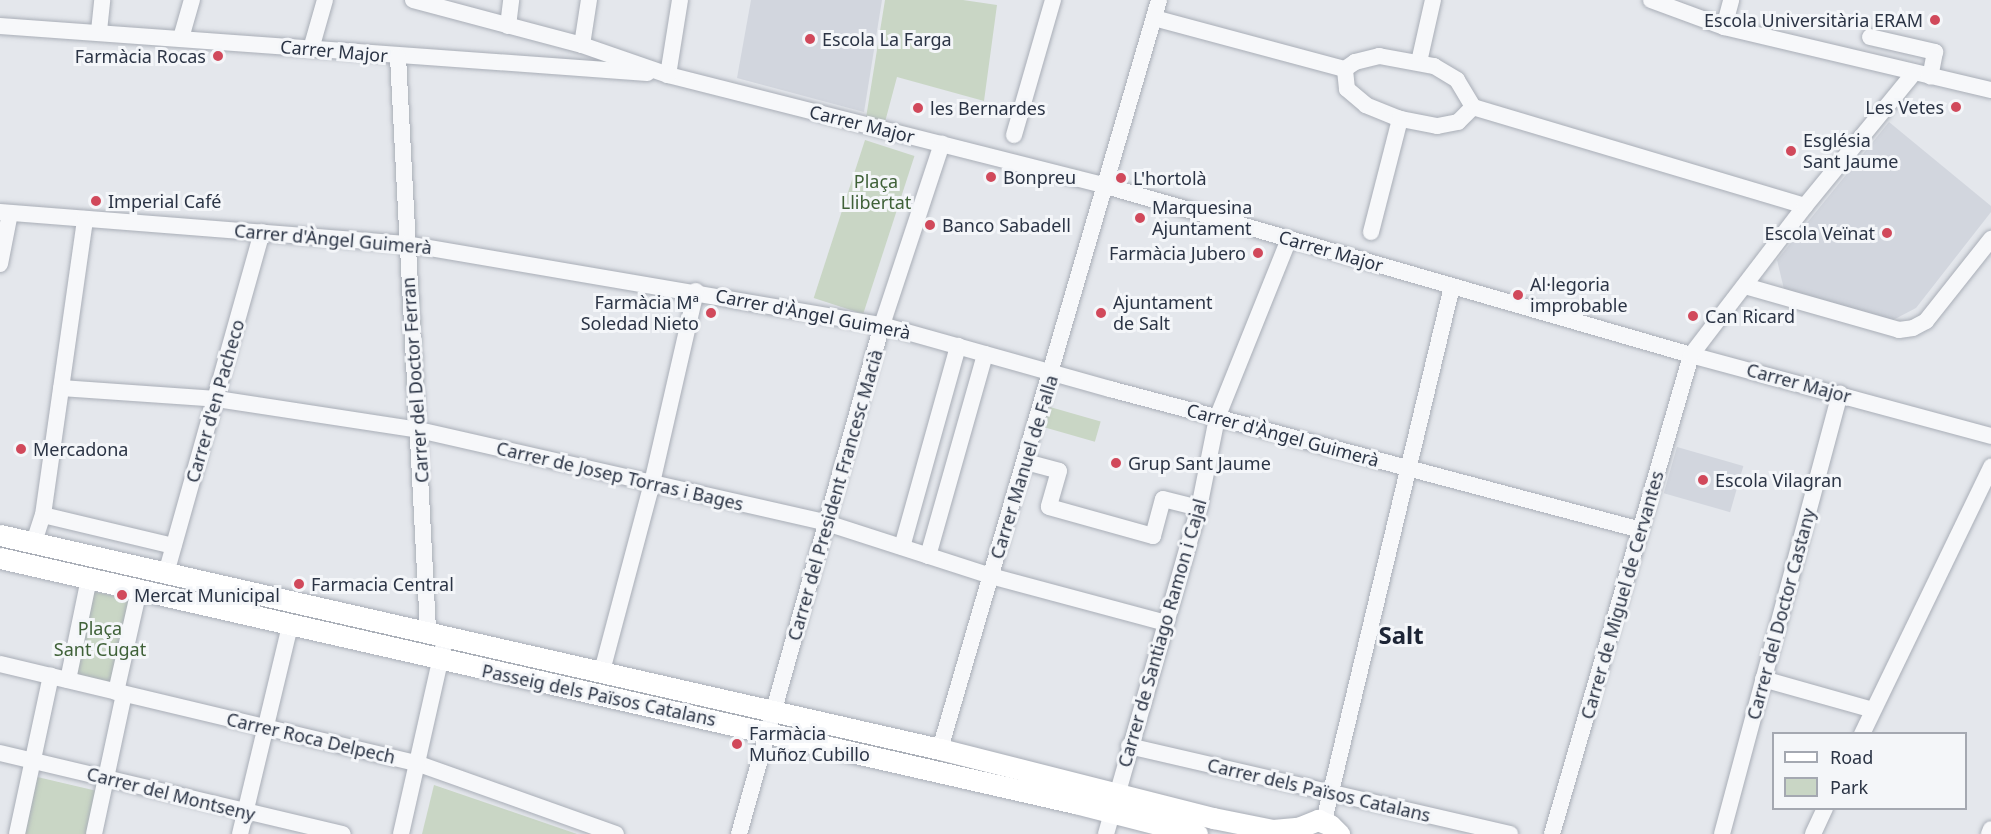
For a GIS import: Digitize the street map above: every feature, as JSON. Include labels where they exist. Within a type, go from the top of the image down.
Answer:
[{"type":"main road","points":[[0,535],[167,570],[940,749],[1115,803],[1262,828],[1296,831],[1312,821],[1331,828]]},
{"type":"main road","name":"Passeig dels Països Catalans","points":[[0,558],[440,660],[769,733],[1115,803],[1190,833]]},
{"type":"street","points":[[99,31],[102,0]]},
{"type":"street","points":[[181,38],[192,0]]},
{"type":"street","points":[[311,49],[325,0]]},
{"type":"street","name":"Carrer Major","points":[[412,0],[582,45],[668,75],[1106,186],[1691,355],[1991,436]]},
{"type":"street","points":[[511,0],[511,26]]},
{"type":"street","points":[[582,45],[589,0]]},
{"type":"street","points":[[668,75],[680,0]]},
{"type":"street","points":[[1014,135],[1053,0]]},
{"type":"street","name":"Carrer Manuel de Falla","points":[[940,749],[1052,374],[1159,0]]},
{"type":"street","points":[[1419,62],[1434,0]]},
{"type":"street","points":[[1651,0],[1724,27],[1991,90]]},
{"type":"street","points":[[1724,27],[1731,0]]},
{"type":"street","points":[[1154,18],[1345,69]]},
{"type":"street","name":"Carrer Major","points":[[0,26],[99,31],[398,57],[668,75]]},
{"type":"street","points":[[1691,355],[1805,206],[1922,75],[1935,52],[1870,37]]},
{"type":"street","points":[[1473,106],[1464,118],[1450,125],[1400,119],[1354,98],[1344,80],[1345,69],[1355,62],[1379,56],[1419,62],[1457,80],[1473,106],[1805,206]]},
{"type":"street","name":"Carrer del Doctor Ferran","points":[[398,57],[406,244],[419,430],[440,660],[419,764],[401,834]]},
{"type":"street","points":[[1371,232],[1400,119]]},
{"type":"street","name":"Carrer del President Francesc Macià","points":[[739,834],[882,325],[942,144]]},
{"type":"street","points":[[0,264],[5,212]]},
{"type":"street","name":"Carrer d'Àngel Guimerà","points":[[5,212],[406,244],[696,291],[882,325],[1052,374],[1641,530]]},
{"type":"street","points":[[34,542],[43,515],[86,219]]},
{"type":"street","name":"Carrer d'en Pacheco","points":[[167,570],[217,399],[262,232]]},
{"type":"street","name":"Carrer de Santiago Ramon i Cajal","points":[[1106,834],[1129,746],[1199,508],[1217,418],[1289,239]]},
{"type":"street","points":[[1745,286],[1899,330],[1913,328],[1926,321],[1991,239]]},
{"type":"street","points":[[1331,828],[1331,794],[1452,286]]},
{"type":"street","points":[[602,670],[652,483],[696,291]]},
{"type":"street","points":[[902,547],[958,346]]},
{"type":"street","points":[[928,555],[985,354]]},
{"type":"street","name":"Carrer de Miguel de Cervantes","points":[[1552,834],[1691,355]]},
{"type":"street","name":"Carrer de Josep Torras i Bages","points":[[61,388],[217,399],[419,430],[827,523],[991,576],[1166,623]]},
{"type":"street","name":"Carrer del Doctor Castany","points":[[1722,834],[1840,394]]},
{"type":"street","points":[[1026,462],[1059,471],[1049,507],[1153,536],[1163,499],[1199,508]]},
{"type":"street","points":[[1863,732],[1991,466]]},
{"type":"street","points":[[43,515],[173,546]]},
{"type":"street","points":[[68,680],[89,579]]},
{"type":"street","points":[[94,834],[140,590]]},
{"type":"street","points":[[240,834],[290,625]]},
{"type":"street","name":"Carrer Roca Delpech","points":[[0,664],[419,764],[616,834]]},
{"type":"street","points":[[17,834],[51,676]]},
{"type":"street","points":[[1763,679],[1873,710]]},
{"type":"street","name":"Carrer dels Països Catalans","points":[[1129,746],[1510,834]]},
{"type":"street","name":"Carrer del Montseny","points":[[0,753],[343,834]]},
{"type":"street","points":[[1813,834],[1824,810]]},
{"type":"street","points":[[1989,834],[1991,829]]},
{"type":"shaded area","name":"Escola La Farga","points":[[751,0],[882,0],[864,112],[737,78]]},
{"type":"shaded area","name":"Escola Veïnat","points":[[1889,122],[1991,206],[1991,212],[1916,308],[1893,320],[1784,289],[1777,260]]},
{"type":"shaded area","name":"Escola Vilagran","points":[[1677,447],[1743,466],[1730,512],[1664,493]]},
{"type":"green space","points":[[885,0],[963,0],[997,5],[984,101],[897,77],[885,122],[866,118]]},
{"type":"green space","name":"Plaça Llibertat","points":[[865,140],[914,156],[863,314],[814,298]]},
{"type":"green space","points":[[1043,405],[1101,422],[1095,442],[1037,425]]},
{"type":"green space","name":"Plaça Sant Cugat","points":[[91,591],[129,599],[111,684],[73,676]]},
{"type":"green space","points":[[33,776],[97,791],[88,834],[22,834]]},
{"type":"green space","points":[[434,785],[577,834],[422,834]]},
{"type":"place","name":"Escola Universitària ERAM","points":[[1935,20]]},
{"type":"place","name":"Escola La Farga","points":[[810,39]]},
{"type":"place","name":"Farmàcia Rocas","points":[[218,56]]},
{"type":"place","name":"Les Vetes","points":[[1956,107]]},
{"type":"place","name":"les Bernardes","points":[[918,108]]},
{"type":"place","name":"Església Sant Jaume","points":[[1791,151]]},
{"type":"place","name":"Bonpreu","points":[[991,177]]},
{"type":"place","name":"L'hortolà","points":[[1121,178]]},
{"type":"place","name":"Imperial Café","points":[[96,201]]},
{"type":"place","name":"Marquesina Ajuntament","points":[[1140,218]]},
{"type":"place","name":"Banco Sabadell","points":[[930,225]]},
{"type":"place","name":"Escola Veïnat","points":[[1887,233]]},
{"type":"place","name":"Farmàcia Jubero","points":[[1258,253]]},
{"type":"place","name":"Al·legoria improbable","points":[[1518,295]]},
{"type":"place","name":"Farmàcia Mª Soledad Nieto","points":[[711,313]]},
{"type":"place","name":"Ajuntament de Salt","points":[[1101,313]]},
{"type":"place","name":"Can Ricard","points":[[1693,316]]},
{"type":"place","name":"Mercadona","points":[[21,449]]},
{"type":"place","name":"Grup Sant Jaume","points":[[1116,463]]},
{"type":"place","name":"Escola Vilagran","points":[[1703,480]]},
{"type":"place","name":"Farmacia Central","points":[[299,584]]},
{"type":"place","name":"Mercat Municipal","points":[[122,595]]},
{"type":"place","name":"Farmàcia Muñoz Cubillo","points":[[737,744]]},
{"type":"district","name":"Salt","points":[[1401,635]]}]
